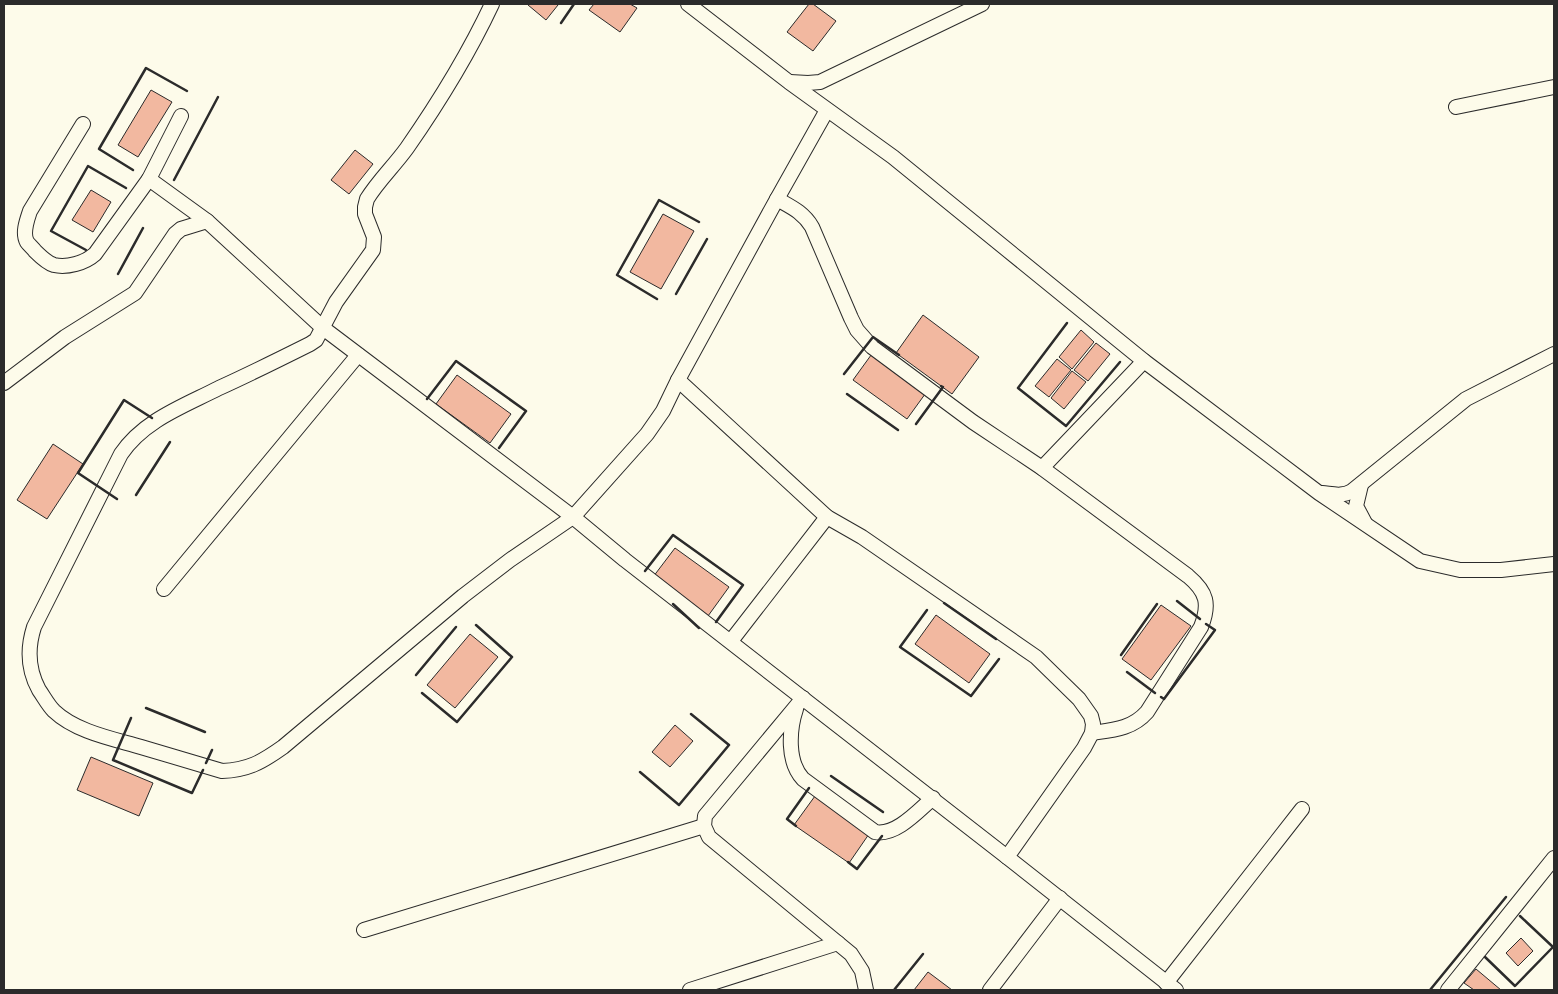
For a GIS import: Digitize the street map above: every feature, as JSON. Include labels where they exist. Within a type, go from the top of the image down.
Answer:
[{"type":"lane","points":[[492,4],[463,61],[444,93],[405,150],[367,200],[365,207],[374,237],[375,244],[373,250],[336,302],[316,340],[166,414],[138,432],[121,454],[34,627],[30,641],[30,667],[34,680],[47,704],[66,721],[95,734],[222,771],[251,766],[265,760],[283,747],[462,596],[573,517],[647,434],[663,411],[678,380],[827,110]]},
{"type":"lane","points":[[688,4],[789,82],[893,157],[1144,362],[1319,493],[1420,561],[1460,570],[1501,570],[1554,564]]},
{"type":"lane","points":[[789,82],[820,82],[982,4]]},
{"type":"lane","points":[[1456,107],[1554,87]]},
{"type":"lane","points":[[82,124],[30,211],[26,222],[27,242],[48,262],[54,265],[82,262],[90,259],[95,254],[149,179],[181,116]]},
{"type":"lane","points":[[149,179],[207,221],[323,328],[573,517],[1171,986],[1302,809]]},
{"type":"lane","points":[[777,199],[798,211],[812,227],[851,318],[857,330],[872,347],[973,422],[1042,468],[1188,576],[1200,588],[1206,599],[1206,611],[1201,627],[1141,719],[1125,728],[1092,733]]},
{"type":"lane","points":[[4,383],[65,336],[135,293],[175,234],[181,229],[207,221]]},
{"type":"lane","points":[[1319,493],[1347,494],[1361,485],[1466,399],[1554,354]]},
{"type":"lane","points":[[164,589],[358,355]]},
{"type":"lane","points":[[1042,468],[1144,362]]},
{"type":"lane","points":[[678,380],[827,517],[862,537],[1036,657],[1080,699],[1091,716],[1093,724],[1092,733],[1084,748],[1007,857]]},
{"type":"lane","points":[[1361,485],[1356,506],[1365,525]]},
{"type":"lane","points":[[731,641],[827,517]]},
{"type":"lane","points":[[803,698],[796,709],[793,719],[791,747],[794,767],[803,779],[877,833],[889,832],[910,818],[932,798]]},
{"type":"lane","points":[[803,698],[705,816],[704,826],[709,837],[851,954],[862,971],[866,990]]},
{"type":"lane","points":[[364,930],[704,826]]},
{"type":"lane","points":[[1448,990],[1554,858]]},
{"type":"lane","points":[[990,990],[1060,898]]},
{"type":"lane","points":[[690,990],[838,943]]},
{"type":"building","points":[[529,4],[556,4],[558,5],[546,20]]},
{"type":"building","points":[[594,4],[630,4],[637,8],[620,32],[589,10]]},
{"type":"building","points":[[809,4],[813,4],[836,21],[813,51],[787,32]]},
{"type":"building","points":[[151,90],[172,102],[138,157],[118,145]]},
{"type":"building","points":[[355,150],[373,164],[349,194],[331,180]]},
{"type":"building","points":[[91,190],[111,202],[93,232],[72,220]]},
{"type":"building","points":[[663,214],[694,231],[661,289],[630,272]]},
{"type":"building","points":[[923,315],[979,357],[952,394],[896,353]]},
{"type":"building","points":[[1081,330],[1094,342],[1072,369],[1059,357]]},
{"type":"building","points":[[1096,343],[1110,354],[1088,381],[1074,370]]},
{"type":"building","points":[[874,351],[928,390],[907,419],[853,380]]},
{"type":"building","points":[[1057,359],[1071,370],[1049,397],[1035,386]]},
{"type":"building","points":[[1072,371],[1086,382],[1064,409],[1051,398]]},
{"type":"building","points":[[457,375],[511,414],[490,443],[436,404]]},
{"type":"building","points":[[53,444],[83,464],[47,519],[17,500]]},
{"type":"building","points":[[675,548],[729,587],[708,616],[653,577]]},
{"type":"building","points":[[1161,605],[1191,626],[1151,680],[1122,659]]},
{"type":"building","points":[[936,615],[990,654],[969,683],[915,644]]},
{"type":"building","points":[[470,634],[498,657],[455,708],[427,685]]},
{"type":"building","points":[[675,725],[693,741],[670,767],[652,752]]},
{"type":"building","points":[[91,757],[153,783],[139,816],[77,790]]},
{"type":"building","points":[[815,796],[869,834],[849,863],[794,825]]},
{"type":"building","points":[[1521,938],[1533,951],[1518,966],[1506,953]]},
{"type":"building","points":[[1476,969],[1501,990],[1474,990],[1464,983]]},
{"type":"building","points":[[928,972],[952,990],[914,990]]},
{"type":"wall","points":[[561,23],[574,4]]},
{"type":"wall","points":[[133,170],[99,149],[146,68],[187,91]]},
{"type":"wall","points":[[174,180],[218,97]]},
{"type":"wall","points":[[86,250],[51,231],[88,166],[126,188]]},
{"type":"wall","points":[[657,299],[617,275],[659,200],[699,222]]},
{"type":"wall","points":[[118,274],[143,228]]},
{"type":"wall","points":[[676,294],[707,239]]},
{"type":"wall","points":[[1067,323],[1018,388],[1066,426],[1120,362]]},
{"type":"wall","points":[[844,374],[873,337],[899,355]]},
{"type":"wall","points":[[427,399],[456,361],[526,411],[499,448]]},
{"type":"wall","points":[[916,424],[943,387],[941,386]]},
{"type":"wall","points":[[847,394],[898,430]]},
{"type":"wall","points":[[117,499],[78,473],[124,400],[152,418]]},
{"type":"wall","points":[[136,495],[170,442]]},
{"type":"wall","points":[[645,571],[673,535],[743,585],[716,622]]},
{"type":"wall","points":[[1177,601],[1200,619]]},
{"type":"wall","points":[[944,603],[996,639]]},
{"type":"wall","points":[[673,604],[699,628]]},
{"type":"wall","points":[[1121,655],[1157,604]]},
{"type":"wall","points":[[927,610],[900,647],[971,696],[999,659]]},
{"type":"wall","points":[[1161,697],[1164,699],[1215,630],[1206,624]]},
{"type":"wall","points":[[422,693],[457,722],[512,657],[476,625]]},
{"type":"wall","points":[[416,675],[456,627]]},
{"type":"wall","points":[[1127,672],[1155,693]]},
{"type":"wall","points":[[146,708],[205,732]]},
{"type":"wall","points":[[640,772],[679,805],[729,745],[691,714]]},
{"type":"wall","points":[[131,718],[113,760],[192,793],[203,770]]},
{"type":"wall","points":[[206,763],[212,750]]},
{"type":"wall","points":[[831,776],[883,812]]},
{"type":"wall","points":[[796,826],[787,819],[809,788]]},
{"type":"wall","points":[[848,862],[857,869],[882,836]]},
{"type":"wall","points":[[1430,990],[1506,897]]},
{"type":"wall","points":[[1485,957],[1515,986],[1553,947],[1520,916]]},
{"type":"wall","points":[[894,990],[923,954]]}]
